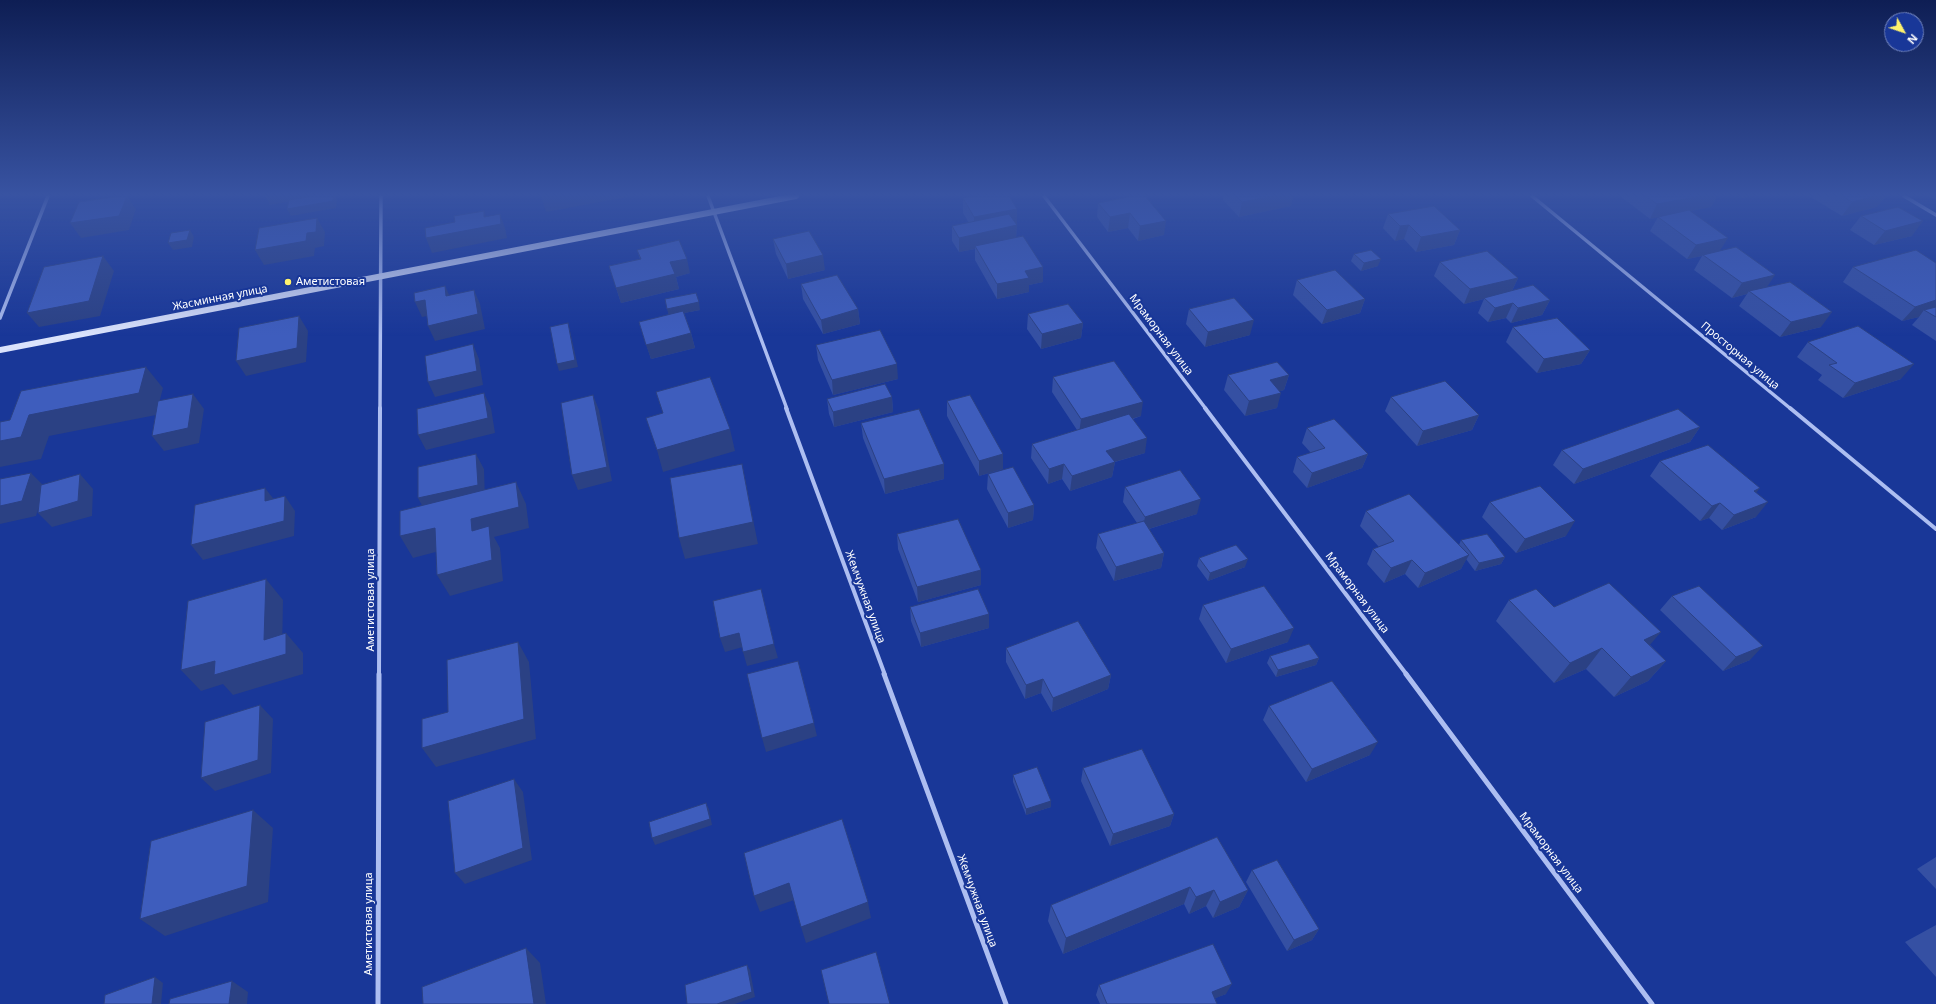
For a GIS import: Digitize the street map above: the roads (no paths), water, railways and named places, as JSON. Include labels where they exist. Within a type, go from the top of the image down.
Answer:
[{"type":"street","points":[[0,318],[30,243]]},
{"type":"street","name":"Аметистовая улица","points":[[378,1004],[382,243]]},
{"type":"street","name":"Жасминная улица","points":[[0,350],[551,243]]},
{"type":"street","name":"Жемчужная улица","points":[[725,243],[1006,1004]]},
{"type":"street","name":"Мраморная улица","points":[[1080,243],[1367,622],[1652,1004]]},
{"type":"street","name":"Просторная улица","points":[[1589,243],[1936,529]]},
{"type":"place","name":"Аметистовая","points":[[288,282]]}]
